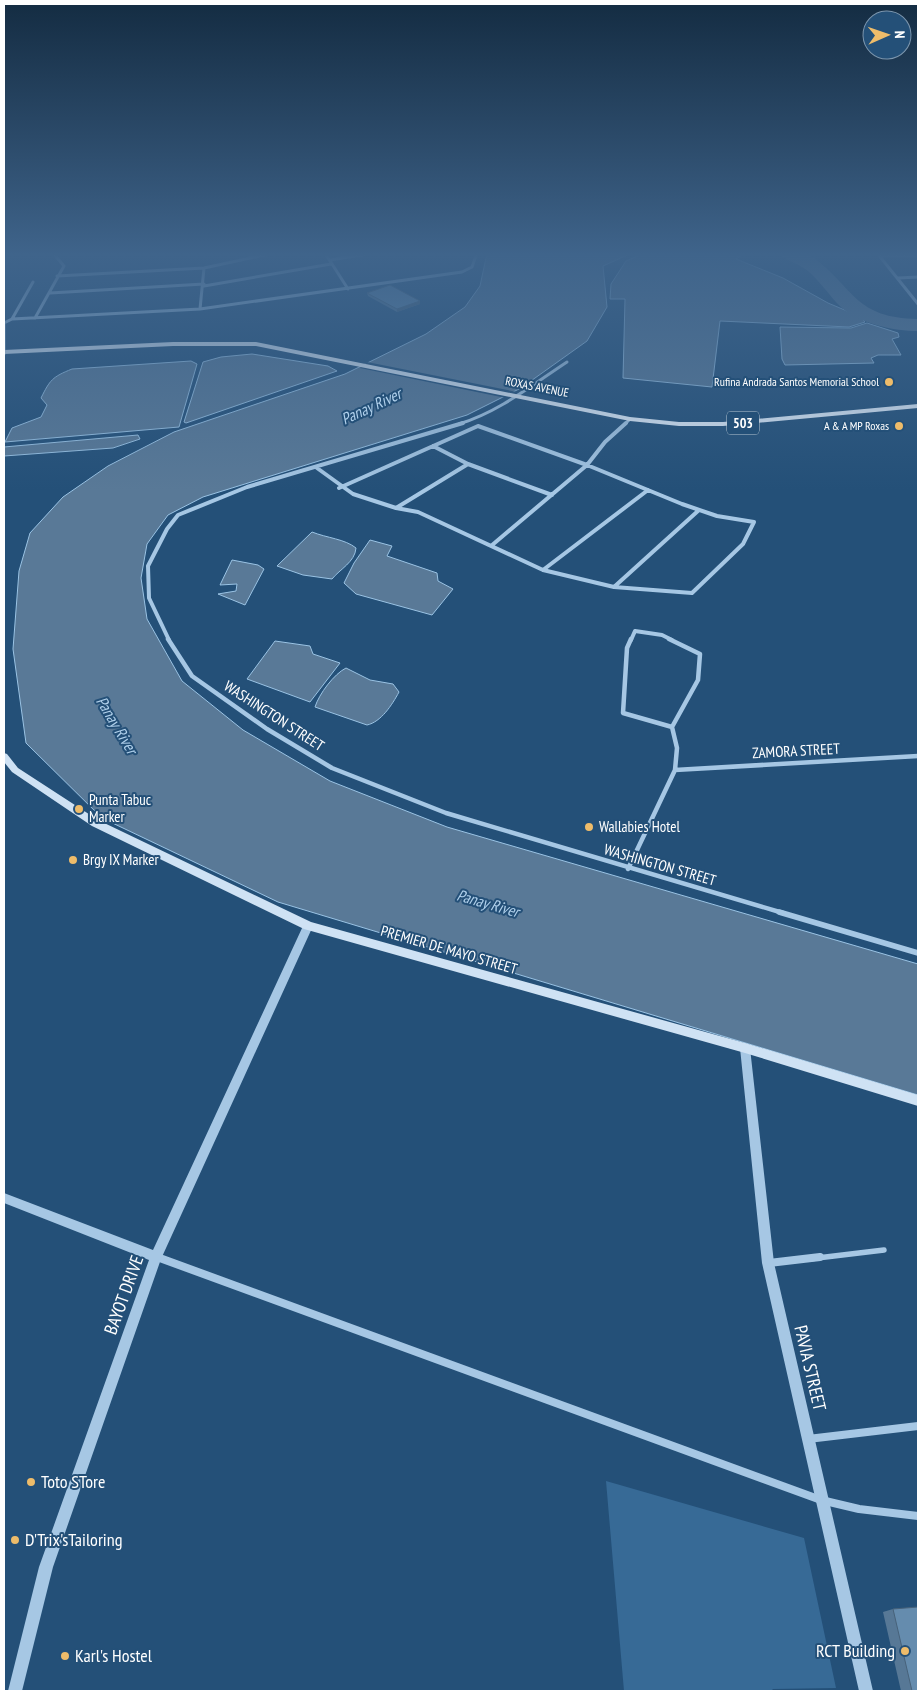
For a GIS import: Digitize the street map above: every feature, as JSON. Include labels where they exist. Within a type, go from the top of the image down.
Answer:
[{"type":"main road","name":"ROXAS AVENUE","points":[[4,352],[240,343],[283,348],[630,419],[679,424],[731,423],[918,406]]},
{"type":"main road","name":"PREMIER DE MAYO STREET","points":[[4,756],[15,770],[95,823],[308,926],[744,1048],[918,1101]]},
{"type":"street","points":[[4,332],[4,352]]},
{"type":"street","name":"WASHINGTON STREET","points":[[568,362],[504,405],[474,419],[247,488],[178,515],[167,529],[148,566],[149,598],[165,633],[192,676],[267,729],[332,768],[446,813],[628,869],[918,953]]},
{"type":"street","points":[[491,546],[587,465],[605,442],[630,419]]},
{"type":"street","points":[[317,468],[339,488],[373,503],[418,512],[543,570],[614,587],[692,594],[743,544],[754,522],[717,516],[587,465],[478,426],[339,488]]},
{"type":"street","points":[[433,446],[468,464],[552,495]]},
{"type":"street","points":[[396,508],[468,464]]},
{"type":"street","points":[[543,570],[648,490]]},
{"type":"street","points":[[614,587],[700,510]]},
{"type":"street","points":[[628,869],[675,770],[677,748],[672,727],[698,680],[700,654],[662,635],[635,631],[627,648],[623,713],[672,727]]},
{"type":"street","name":"ZAMORA STREET","points":[[675,770],[918,756]]},
{"type":"street","name":"BAYOT DRIVE","points":[[15,1691],[46,1567],[156,1257],[308,926]]},
{"type":"street","name":"PAVIA STREET","points":[[744,1048],[768,1263],[866,1691]]},
{"type":"street","points":[[4,1198],[156,1257],[821,1500],[859,1509],[918,1516]]},
{"type":"street","points":[[768,1263],[884,1250]]},
{"type":"street","points":[[808,1439],[918,1426]]},
{"type":"shaded area","points":[[606,1481],[804,1538],[836,1688],[773,1689],[771,1691],[624,1691]]},
{"type":"water","name":"Panay River","points":[[429,332],[592,332],[587,341],[521,388],[467,415],[203,497],[168,515],[147,544],[141,578],[147,619],[182,681],[243,730],[330,781],[447,827],[918,964],[918,1095],[278,902],[102,818],[26,743],[13,649],[19,571],[30,533],[63,497],[108,466],[174,432],[345,374]]},
{"type":"water","points":[[624,332],[719,332],[712,387],[623,378]]},
{"type":"water","points":[[780,332],[895,332],[898,333],[899,337],[892,339],[901,355],[878,355],[871,358],[874,363],[785,365],[782,359]]},
{"type":"water","points":[[252,354],[328,366],[337,371],[186,423],[184,422],[203,362],[221,357]]},
{"type":"water","points":[[191,361],[197,364],[179,427],[5,442],[12,428],[41,417],[47,405],[41,398],[44,392],[52,380],[65,372],[72,369]]},
{"type":"water","points":[[138,435],[140,439],[113,448],[4,456],[4,447]]},
{"type":"water","points":[[312,532],[356,548],[350,561],[332,579],[303,575],[277,566]]},
{"type":"water","points":[[370,540],[392,546],[387,556],[437,573],[438,581],[453,589],[432,615],[356,594],[344,583],[354,563]]},
{"type":"water","points":[[232,560],[258,565],[264,569],[245,605],[218,594],[236,591],[237,584],[220,585]]},
{"type":"water","points":[[275,641],[310,646],[313,654],[340,663],[310,702],[247,679]]},
{"type":"water","points":[[346,668],[370,680],[393,684],[399,692],[386,712],[372,723],[367,725],[315,707],[328,685]]},
{"type":"pier","points":[[367,362],[517,392],[506,398],[360,368]]},
{"type":"building","points":[[918,1607],[918,1691],[912,1691],[893,1609]]},
{"type":"place","name":"Rufina Andrada Santos Memorial School","points":[[889,382]]},
{"type":"place","name":"A & A MP Roxas","points":[[899,426]]},
{"type":"place","name":"Punta Tabuc Marker","points":[[79,809]]},
{"type":"place","name":"Wallabies Hotel","points":[[589,827]]},
{"type":"place","name":"Brgy IX Marker","points":[[73,860]]},
{"type":"place","name":"Toto STore","points":[[31,1482]]},
{"type":"place","name":"D'Trix'sTailoring","points":[[15,1540]]},
{"type":"place","name":"RCT Building","points":[[905,1651]]},
{"type":"place","name":"Karl's Hostel","points":[[65,1656]]}]
